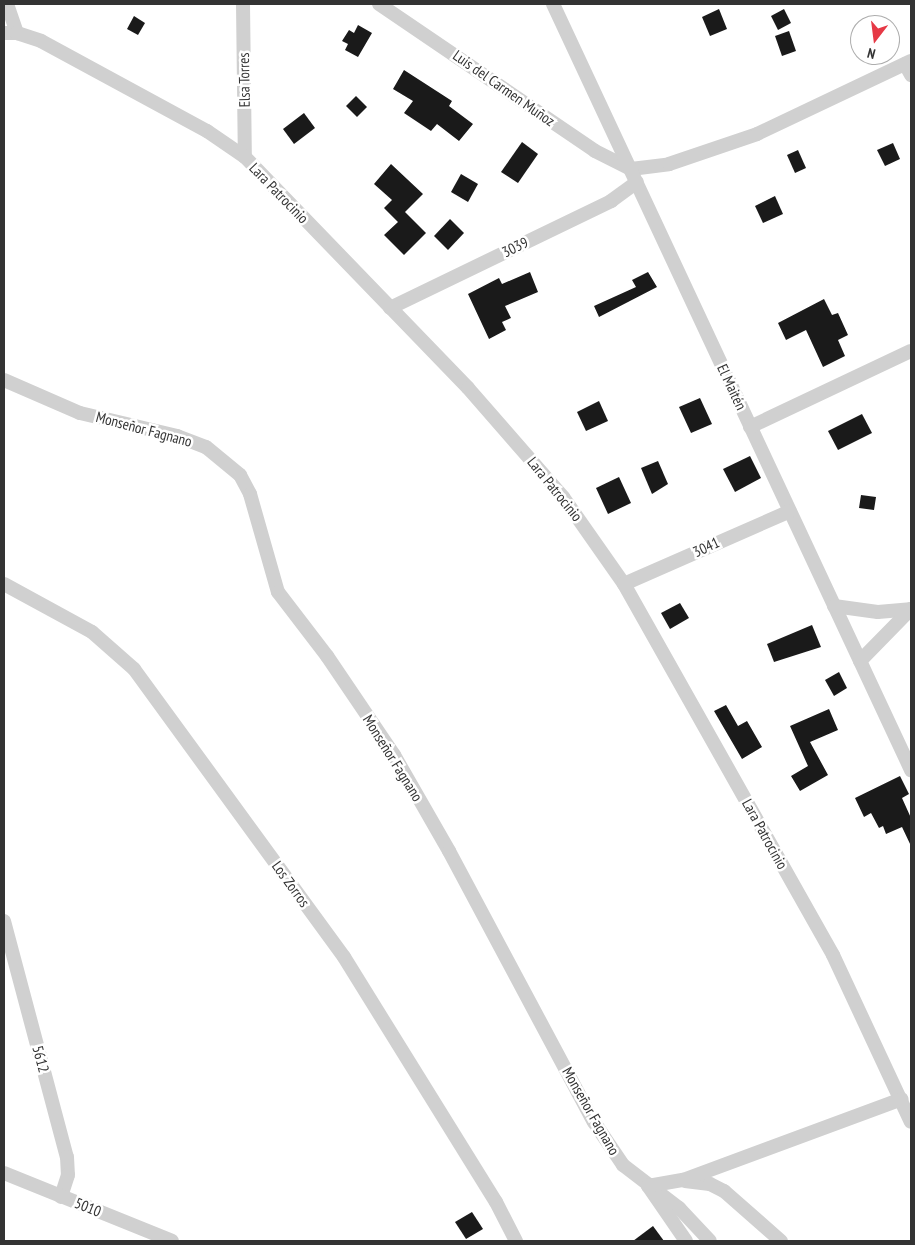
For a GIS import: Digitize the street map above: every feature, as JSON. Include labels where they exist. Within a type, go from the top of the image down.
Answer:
[{"type":"street","points":[[7,4],[10,33]]},
{"type":"street","name":"Elsa Torres","points":[[243,4],[245,156]]},
{"type":"street","name":"Luis del Carmen Muñoz","points":[[379,4],[595,151],[631,169]]},
{"type":"street","name":"El Maitén","points":[[552,4],[631,169],[911,770]]},
{"type":"street","name":"Lara Patrocinio","points":[[10,33],[42,41],[207,131],[245,156],[468,388],[564,497],[624,584],[833,955],[902,1099],[911,1122]]},
{"type":"street","points":[[631,169],[669,164],[757,134],[909,66]]},
{"type":"street","name":"3039","points":[[390,308],[611,201],[637,182]]},
{"type":"street","points":[[750,427],[911,351]]},
{"type":"street","name":"Monseñor Fagnano","points":[[4,380],[80,413],[177,436],[206,447],[240,475],[250,494],[278,592],[327,656],[394,755],[594,1122],[623,1166],[679,1208],[710,1241]]},
{"type":"street","name":"3041","points":[[624,584],[790,511]]},
{"type":"street","name":"Los Zorros","points":[[4,584],[92,632],[134,669],[344,957],[496,1202],[516,1241]]},
{"type":"street","points":[[834,606],[878,612],[911,609]]},
{"type":"street","points":[[860,661],[911,609]]},
{"type":"street","name":"5612","points":[[4,921],[67,1157],[68,1175],[61,1197]]},
{"type":"street","points":[[686,1241],[648,1186],[683,1180],[902,1099]]},
{"type":"street","name":"5010","points":[[4,1173],[166,1240]]},
{"type":"street","points":[[683,1180],[710,1184],[724,1191],[781,1241]]},
{"type":"building","points":[[719,9],[727,29],[710,36],[702,17]]},
{"type":"building","points":[[784,9],[791,23],[778,30],[771,16]]},
{"type":"building","points":[[134,16],[145,23],[138,35],[127,29]]},
{"type":"building","points":[[358,25],[372,33],[358,57],[345,50],[348,44],[342,41],[349,30],[354,33]]},
{"type":"building","points":[[789,31],[796,51],[782,56],[775,36]]},
{"type":"building","points":[[404,70],[452,101],[449,106],[473,124],[459,141],[437,124],[431,131],[404,113],[413,101],[393,89]]},
{"type":"building","points":[[356,96],[367,107],[357,117],[346,106]]},
{"type":"building","points":[[304,113],[315,128],[294,144],[283,129]]},
{"type":"building","points":[[522,142],[538,154],[518,183],[501,172]]},
{"type":"building","points":[[893,143],[900,159],[885,166],[877,150]]},
{"type":"building","points":[[798,150],[806,168],[795,173],[787,155]]},
{"type":"building","points":[[391,164],[423,194],[405,212],[426,233],[404,255],[384,235],[398,222],[384,208],[392,200],[374,184]]},
{"type":"building","points":[[461,174],[478,184],[468,202],[451,192]]},
{"type":"building","points":[[775,196],[783,214],[763,223],[755,206]]},
{"type":"building","points":[[450,219],[464,233],[448,250],[434,236]]},
{"type":"building","points":[[530,272],[538,292],[505,306],[511,318],[502,322],[506,330],[489,339],[468,294],[499,278],[502,284]]},
{"type":"building","points":[[648,272],[657,287],[599,317],[594,306],[636,287],[632,280]]},
{"type":"building","points":[[824,299],[832,315],[838,313],[848,335],[838,340],[845,356],[823,367],[806,330],[786,340],[778,323]]},
{"type":"building","points":[[700,398],[712,424],[691,433],[679,407]]},
{"type":"building","points":[[599,401],[608,421],[586,431],[577,412]]},
{"type":"building","points":[[862,414],[872,433],[838,450],[828,431]]},
{"type":"building","points":[[750,456],[761,478],[735,492],[723,469]]},
{"type":"building","points":[[658,461],[668,484],[652,494],[641,468]]},
{"type":"building","points":[[619,477],[631,503],[608,514],[596,488]]},
{"type":"building","points":[[861,495],[876,497],[874,510],[859,508]]},
{"type":"building","points":[[680,603],[689,618],[670,629],[661,613]]},
{"type":"building","points":[[812,625],[821,647],[774,662],[767,644]]},
{"type":"building","points":[[839,672],[847,688],[834,696],[825,680]]},
{"type":"building","points":[[726,705],[738,726],[747,721],[762,747],[742,759],[714,711]]},
{"type":"building","points":[[829,709],[838,730],[810,742],[828,775],[800,791],[791,776],[808,766],[790,726]]},
{"type":"building","points":[[900,776],[909,794],[902,798],[911,818],[911,846],[902,827],[886,834],[883,826],[879,828],[871,813],[864,817],[855,798]]},
{"type":"building","points":[[472,1212],[483,1229],[466,1239],[455,1222]]},
{"type":"building","points":[[653,1226],[664,1241],[633,1241]]}]
